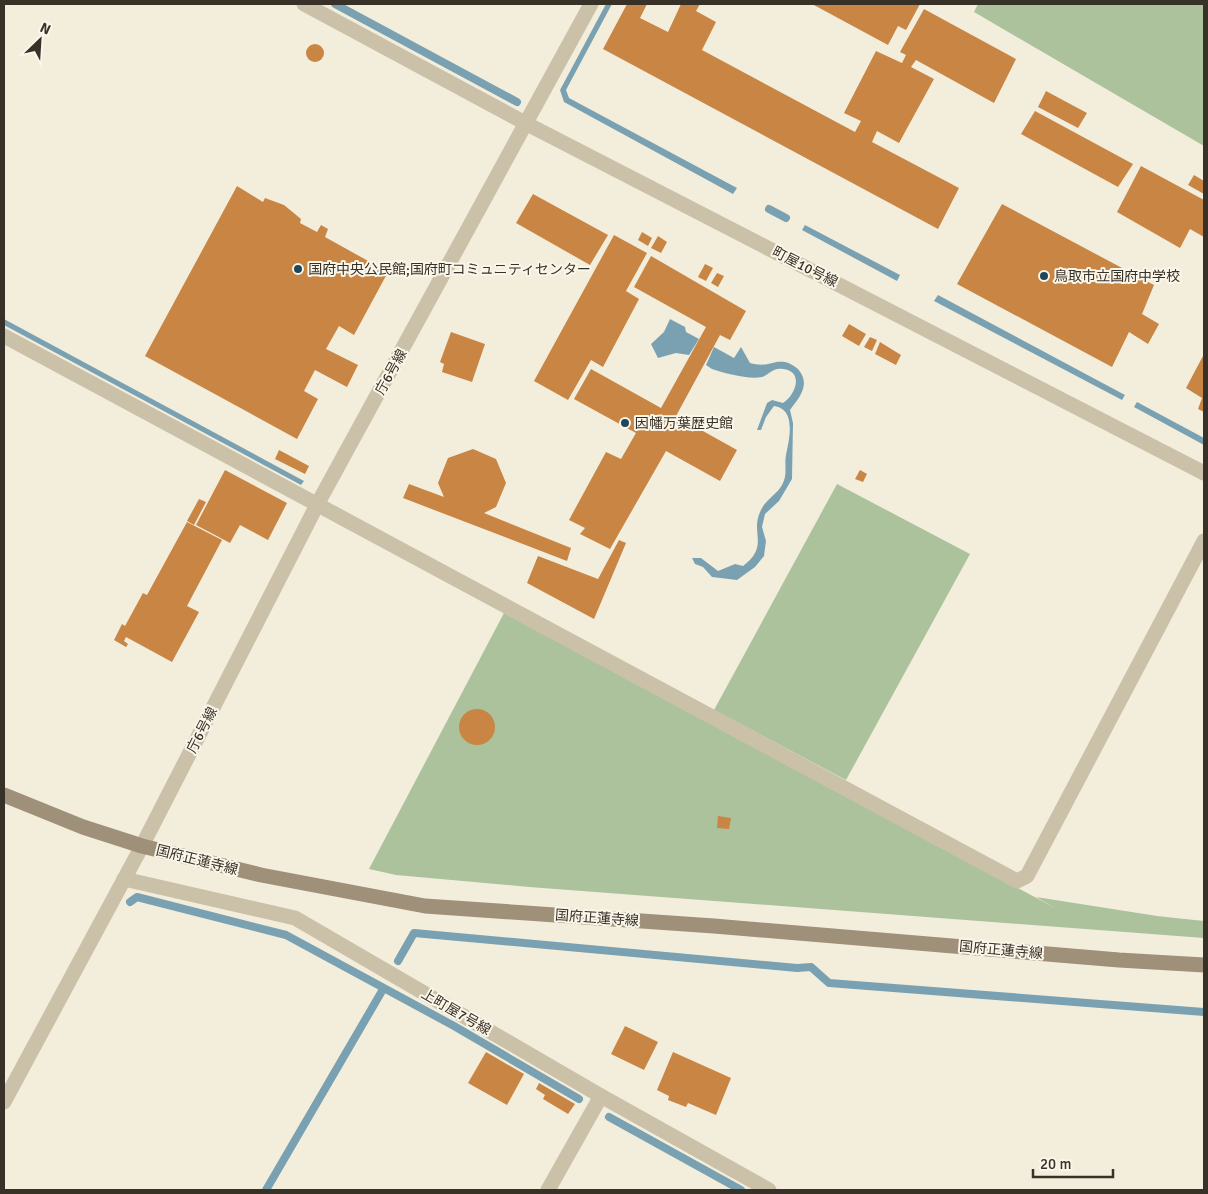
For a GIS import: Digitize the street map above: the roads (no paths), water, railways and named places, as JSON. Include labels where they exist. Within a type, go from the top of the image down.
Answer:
[{"type":"main road","name":"国府正蓮寺線","points":[[4,795],[83,827],[142,846],[261,875],[426,906],[724,927],[1119,960],[1204,965]]},
{"type":"street","points":[[304,4],[527,124],[591,4]]},
{"type":"street","name":"町屋10号線","points":[[527,124],[1204,473]]},
{"type":"street","name":"庁6号線","points":[[4,1102],[142,846],[318,504],[527,124]]},
{"type":"street","points":[[4,336],[1017,881],[1026,876],[1204,542]]},
{"type":"street","name":"上町屋7号線","points":[[124,879],[295,918],[601,1096],[769,1190]]},
{"type":"street","points":[[548,1190],[601,1096]]},
{"type":"water","points":[[606,4],[612,4],[566,90],[569,98],[737,188],[733,194],[564,102],[560,90]]},
{"type":"water","points":[[805,225],[900,275],[897,281],[802,230]]},
{"type":"water","points":[[938,295],[1125,395],[1122,400],[934,301]]},
{"type":"water","points":[[4,319],[304,481],[301,485],[4,325]]},
{"type":"water","points":[[670,319],[685,327],[686,332],[699,339],[689,355],[676,353],[658,358],[651,344],[664,332]]},
{"type":"water","points":[[714,347],[734,358],[741,347],[750,363],[761,365],[780,362],[789,363],[798,369],[804,380],[803,390],[790,410],[793,423],[792,479],[779,501],[765,514],[762,527],[766,541],[764,556],[755,567],[737,580],[712,577],[703,567],[695,564],[692,558],[701,558],[718,571],[735,564],[743,566],[756,551],[758,545],[758,517],[764,505],[780,488],[785,477],[790,434],[789,419],[781,408],[774,406],[766,417],[761,430],[757,430],[767,403],[772,400],[783,403],[788,399],[796,384],[796,379],[794,374],[783,369],[777,369],[762,377],[751,378],[712,369],[706,365]]},
{"type":"water","points":[[1137,402],[1204,438],[1204,445],[1134,407]]},
{"type":"waterway","points":[[335,4],[517,102]]},
{"type":"waterway","points":[[769,209],[786,218]]},
{"type":"waterway","points":[[130,902],[137,897],[286,935],[454,1026],[579,1099]]},
{"type":"waterway","points":[[398,961],[414,933],[797,968],[811,967],[829,983],[1204,1012]]},
{"type":"waterway","points":[[266,1190],[382,991]]},
{"type":"waterway","points":[[609,1117],[741,1190]]},
{"type":"place","name":"国府中央公民館;国府町コミュニティセンター","points":[[298,269]]},
{"type":"place","name":"鳥取市立国府中学校","points":[[1044,276]]},
{"type":"place","name":"因幡万葉歴史館","points":[[625,423]]}]
